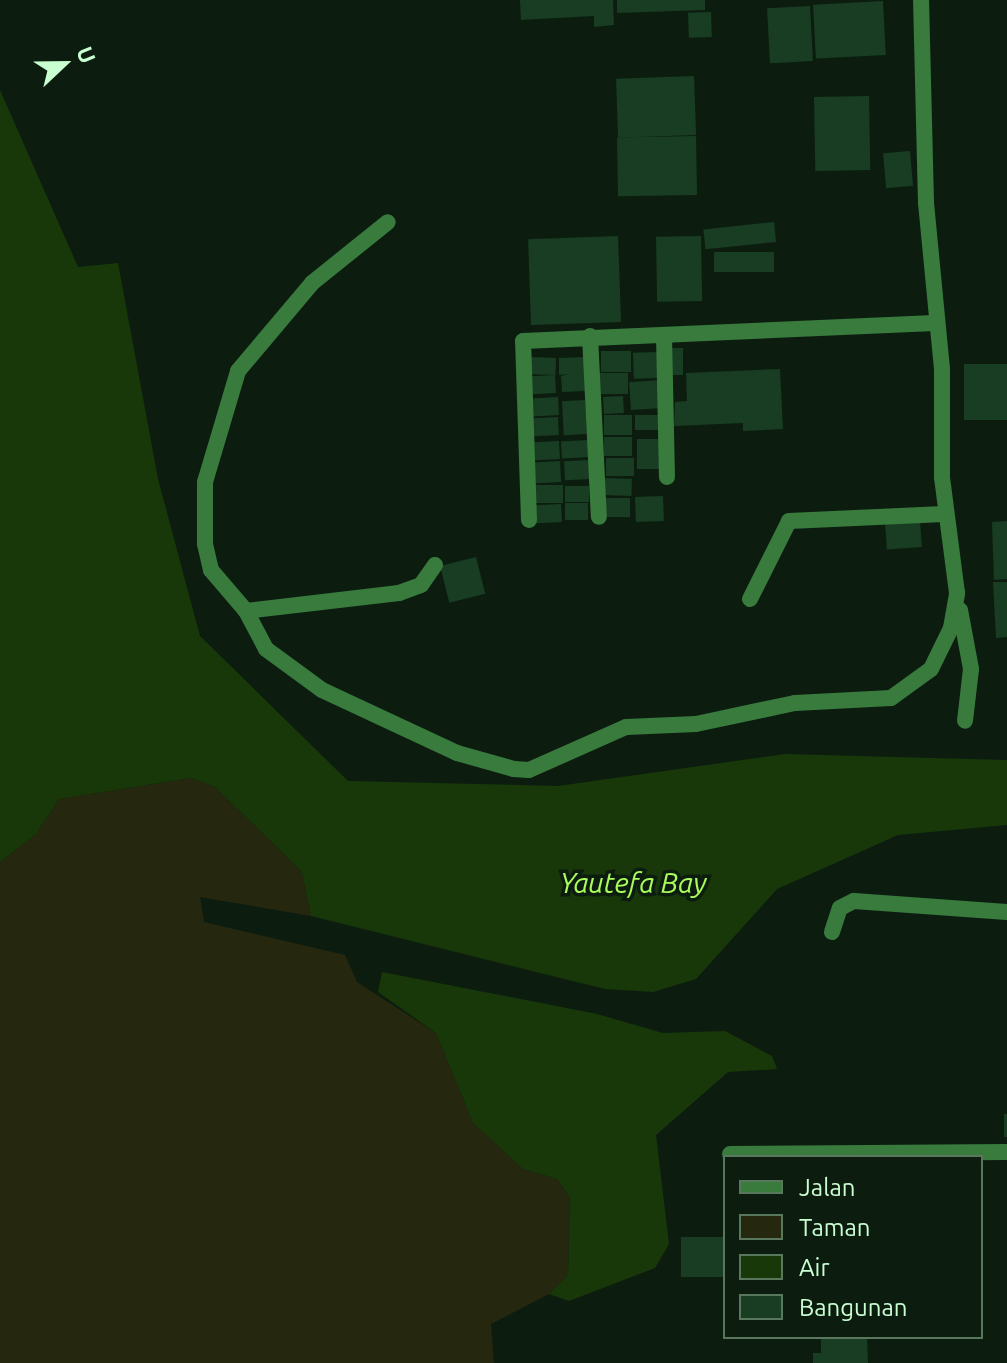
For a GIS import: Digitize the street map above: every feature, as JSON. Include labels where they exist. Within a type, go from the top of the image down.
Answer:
[{"type":"street","points":[[921,0],[935,323],[942,369],[944,514],[971,669],[965,721]]},
{"type":"street","points":[[388,222],[312,283],[238,371],[205,482],[205,544],[211,570],[246,611],[266,649],[322,690],[457,753],[498,767],[529,770],[626,727],[696,724],[795,703],[891,698],[931,669],[951,628],[957,593]]},
{"type":"street","points":[[529,520],[520,345],[531,337],[664,335],[935,323]]},
{"type":"street","points":[[664,335],[667,477]]},
{"type":"street","points":[[590,336],[599,517]]},
{"type":"street","points":[[750,599],[789,521],[944,514]]},
{"type":"street","points":[[246,611],[399,593],[421,585],[435,565]]},
{"type":"street","points":[[832,932],[840,908],[854,901],[1007,912]]},
{"type":"street","points":[[730,1154],[1007,1152]]},
{"type":"green space","points":[[191,778],[215,787],[302,872],[311,916],[200,897],[204,922],[345,955],[357,982],[436,1033],[473,1123],[523,1169],[557,1179],[570,1197],[568,1275],[549,1294],[491,1324],[494,1363],[0,1363],[0,862],[36,834],[59,799]]},
{"type":"water","name":"Yautefa Bay","points":[[0,90],[78,267],[118,263],[158,479],[200,636],[348,781],[558,786],[785,754],[1007,760],[1007,825],[898,835],[777,889],[696,979],[653,992],[605,989],[311,916],[302,872],[215,787],[191,778],[59,799],[36,834],[0,862]]},
{"type":"water","points":[[382,972],[597,1014],[663,1033],[725,1031],[772,1056],[777,1069],[728,1072],[656,1135],[669,1244],[655,1268],[569,1301],[549,1294],[568,1275],[570,1197],[557,1179],[523,1169],[473,1123],[436,1033],[378,992]]},
{"type":"building","points":[[520,0],[613,0],[614,25],[594,27],[594,16],[521,20]]},
{"type":"building","points":[[617,0],[705,0],[705,10],[617,13]]},
{"type":"building","points":[[883,1],[886,55],[816,59],[813,5]]},
{"type":"building","points":[[810,6],[813,61],[770,63],[767,8]]},
{"type":"building","points":[[711,12],[712,37],[689,38],[688,13]]},
{"type":"building","points":[[694,76],[696,135],[618,138],[616,79]]},
{"type":"building","points":[[869,96],[870,170],[815,171],[814,97]]},
{"type":"building","points":[[696,136],[697,195],[618,196],[617,137]]},
{"type":"building","points":[[910,151],[913,186],[886,188],[883,153]]},
{"type":"building","points":[[774,222],[776,242],[705,249],[703,229]]},
{"type":"building","points":[[618,236],[621,322],[531,325],[528,239]]},
{"type":"building","points":[[701,236],[702,301],[657,302],[656,237]]},
{"type":"building","points":[[714,252],[774,252],[774,272],[714,272]]},
{"type":"building","points":[[669,348],[683,348],[683,375],[669,375]]},
{"type":"building","points":[[601,351],[631,351],[631,372],[601,372]]},
{"type":"building","points":[[657,352],[658,378],[634,379],[633,353]]},
{"type":"building","points":[[529,357],[556,358],[555,375],[528,374]]},
{"type":"building","points":[[584,357],[585,391],[562,392],[561,376],[569,374],[559,375],[559,358]]},
{"type":"building","points":[[964,364],[1007,364],[1007,420],[964,420]]},
{"type":"building","points":[[780,369],[783,429],[743,431],[743,423],[674,426],[675,402],[687,401],[686,373]]},
{"type":"building","points":[[599,373],[628,373],[628,394],[599,394]]},
{"type":"building","points":[[555,375],[556,393],[531,394],[530,376]]},
{"type":"building","points":[[660,380],[662,408],[631,410],[629,382]]},
{"type":"building","points":[[623,396],[624,413],[604,414],[603,397]]},
{"type":"building","points":[[558,397],[559,415],[532,416],[531,398]]},
{"type":"building","points":[[585,400],[587,434],[564,435],[562,401]]},
{"type":"building","points":[[604,415],[632,415],[632,435],[604,435]]},
{"type":"building","points":[[635,415],[659,415],[659,430],[635,430]]},
{"type":"building","points":[[558,417],[559,435],[533,436],[532,418]]},
{"type":"building","points":[[604,437],[632,437],[632,456],[604,456]]},
{"type":"building","points":[[637,439],[659,439],[659,469],[637,469]]},
{"type":"building","points":[[589,440],[590,457],[562,458],[561,441]]},
{"type":"building","points":[[559,441],[560,459],[535,460],[534,442]]},
{"type":"building","points":[[606,458],[634,458],[634,476],[606,476]]},
{"type":"building","points":[[590,460],[591,479],[565,480],[564,461]]},
{"type":"building","points":[[560,461],[561,482],[534,483],[533,462]]},
{"type":"building","points":[[605,478],[632,479],[631,496],[604,495]]},
{"type":"building","points":[[535,485],[563,485],[563,503],[535,503]]},
{"type":"building","points":[[565,486],[589,486],[589,502],[565,502]]},
{"type":"building","points":[[663,496],[664,521],[636,522],[635,497]]},
{"type":"building","points":[[606,498],[630,498],[630,517],[606,517]]},
{"type":"building","points":[[565,503],[588,503],[588,520],[565,520]]},
{"type":"building","points":[[561,504],[562,522],[536,523],[535,505]]},
{"type":"building","points":[[920,521],[922,547],[887,549],[885,523]]},
{"type":"building","points":[[1007,521],[1007,579],[994,580],[992,522]]},
{"type":"building","points":[[476,557],[485,594],[449,603],[440,566]]},
{"type":"building","points":[[993,582],[1007,582],[1007,637],[996,638]]},
{"type":"building","points":[[1004,1114],[1007,1114],[1007,1137],[1004,1137]]},
{"type":"building","points":[[681,1237],[723,1237],[723,1277],[681,1277]]},
{"type":"building","points":[[821,1339],[867,1339],[868,1363],[813,1363],[813,1353],[821,1353]]}]
